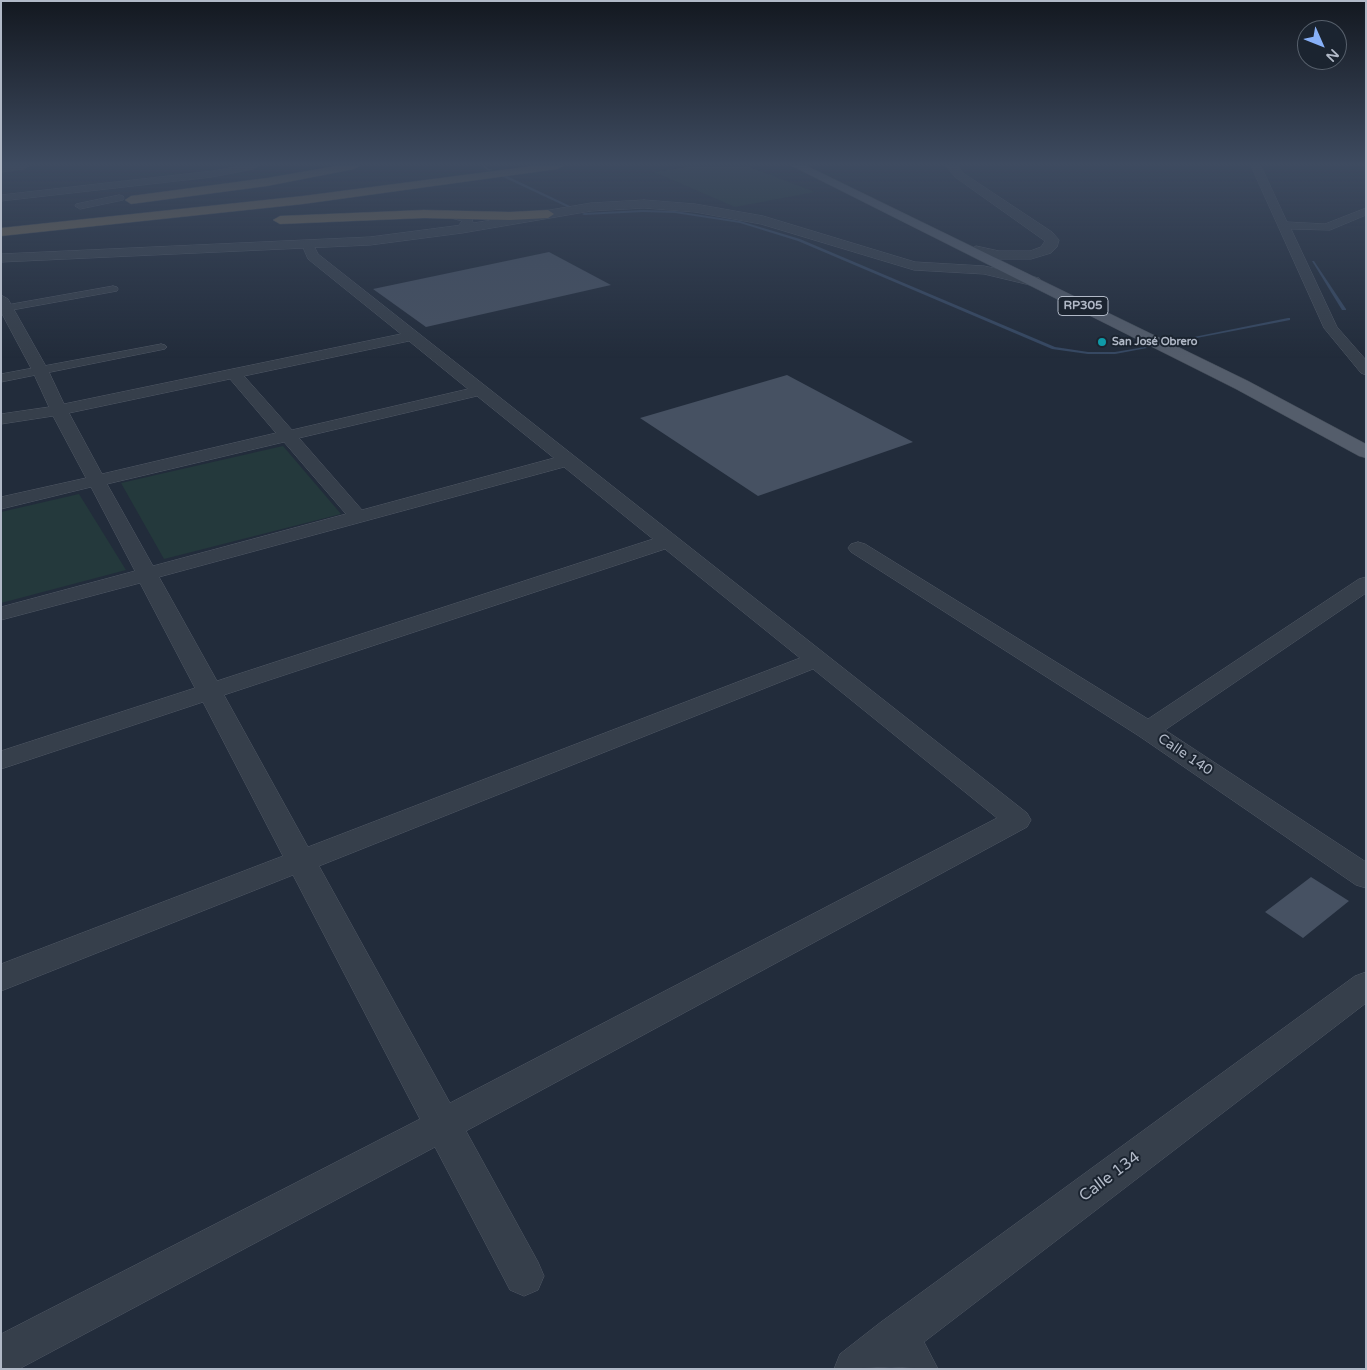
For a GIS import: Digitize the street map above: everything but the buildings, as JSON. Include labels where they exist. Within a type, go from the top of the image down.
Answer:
[{"type":"highway","points":[[1,234],[37,230]]},
{"type":"highway","points":[[1,234],[79,230]]},
{"type":"main road","name":"RP305","points":[[930,230],[1242,385],[1366,452]]},
{"type":"street","points":[[1,258],[370,241],[455,230]]},
{"type":"street","points":[[797,230],[914,266],[984,270],[1034,281]]},
{"type":"street","points":[[1034,281],[1016,264],[1020,259],[1050,247],[1052,244],[1052,240],[1038,230]]},
{"type":"street","points":[[1285,230],[1332,328],[1366,370]]},
{"type":"street","points":[[1,1356],[443,1125],[1017,820],[312,256],[308,244]]},
{"type":"street","points":[[914,266],[943,266],[961,262],[969,255],[967,248],[999,255],[1031,255]]},
{"type":"street","points":[[114,289],[3,305],[40,370],[58,409],[98,480],[147,575],[302,860],[524,1276]]},
{"type":"street","points":[[1,419],[83,406],[412,336]]},
{"type":"street","points":[[1,378],[161,347]]},
{"type":"street","points":[[234,374],[358,518]]},
{"type":"street","points":[[1,503],[479,391]]},
{"type":"street","points":[[1,614],[568,460]]},
{"type":"street","points":[[1,760],[668,541]]},
{"type":"street","points":[[858,548],[1148,730]]},
{"type":"street","name":"Calle 140","points":[[1366,583],[1148,730],[1366,877]]},
{"type":"street","points":[[1,978],[816,660]]},
{"type":"street","name":"Calle 134","points":[[855,1369],[906,1353],[1366,985]]},
{"type":"green space","points":[[283,446],[341,514],[164,559],[121,483]]},
{"type":"green space","points":[[79,494],[126,570],[1,603],[1,512]]},
{"type":"waterway","points":[[766,230],[799,240],[1054,348],[1088,353],[1115,353],[1145,348]]},
{"type":"waterway","points":[[1313,262],[1344,309]]},
{"type":"waterway","points":[[1181,340],[1288,319]]},
{"type":"place","name":"San José Obrero","points":[[1102,342]]}]
